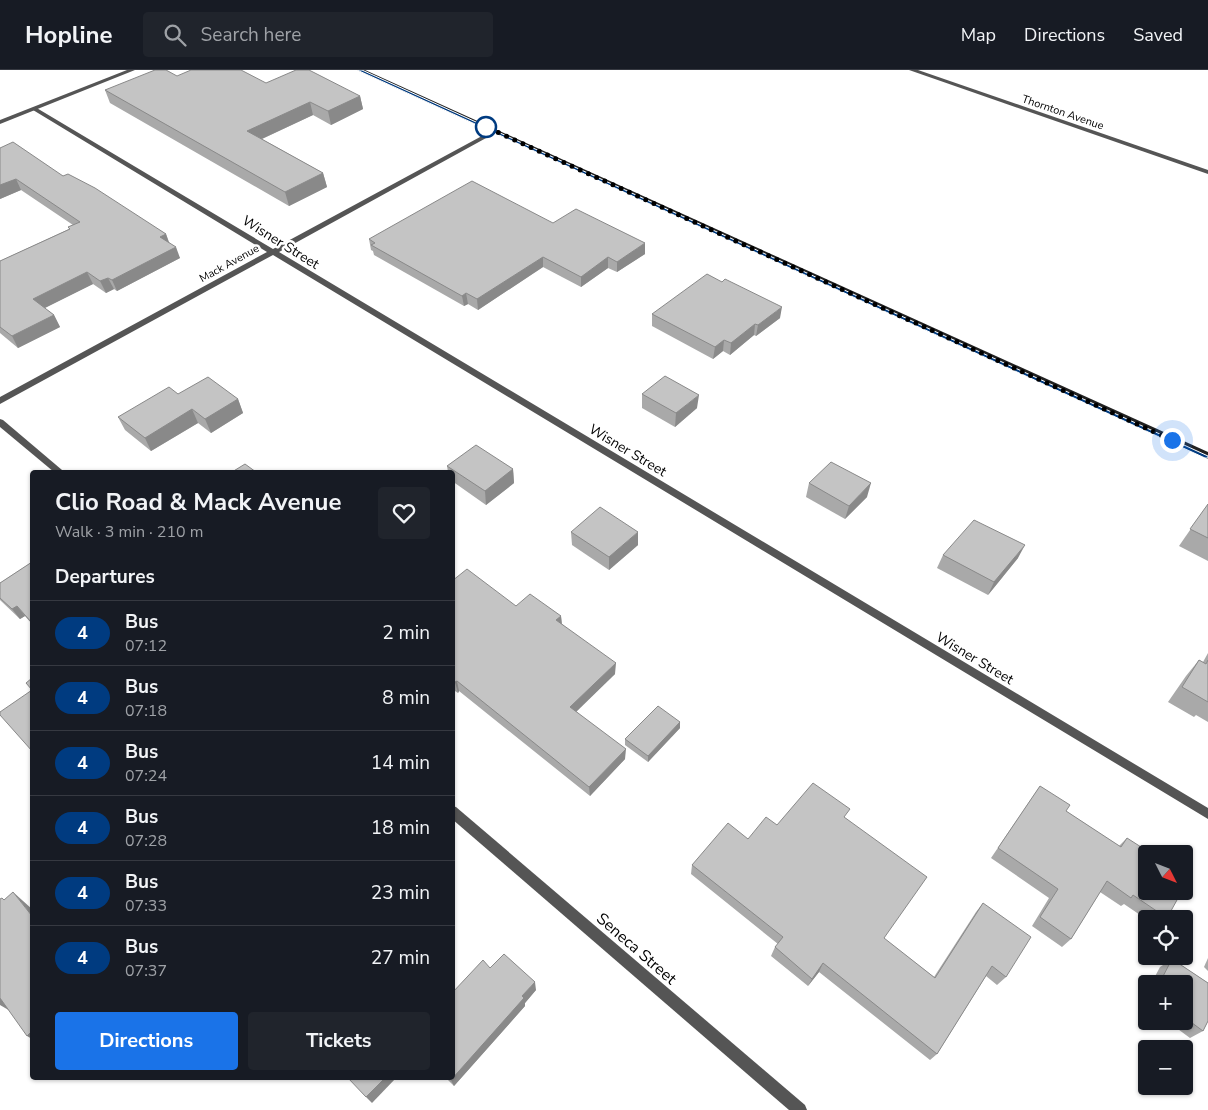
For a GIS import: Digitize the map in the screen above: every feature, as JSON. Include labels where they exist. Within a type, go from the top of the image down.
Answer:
[{"type":"main road","points":[[360,70],[1208,456]]},
{"type":"street","points":[[108,80],[126,70]]},
{"type":"street","points":[[0,122],[132,70]]},
{"type":"street","name":"Thornton Avenue","points":[[912,70],[1208,172]]},
{"type":"street","name":"Wisner Street","points":[[34,109],[1208,814]]},
{"type":"street","name":"Mack Avenue","points":[[0,401],[495,131]]},
{"type":"street","points":[[0,422],[57,470]]},
{"type":"street","name":"Seneca Street","points":[[455,814],[800,1110]]},
{"type":"building","points":[[155,70],[166,70],[177,76],[191,70],[241,70],[266,83],[296,70],[309,70],[360,96],[328,111],[310,102],[247,131],[323,173],[285,192],[105,90]]},
{"type":"building","points":[[13,142],[63,176],[68,174],[95,188],[166,234],[160,237],[176,247],[112,280],[108,278],[100,281],[87,272],[33,299],[54,315],[12,336],[0,327],[0,261],[70,229],[68,227],[80,222],[16,179],[0,185],[0,148]]},
{"type":"building","points":[[472,181],[553,223],[576,209],[645,243],[617,262],[608,257],[581,277],[543,257],[477,299],[466,293],[462,296],[371,245],[375,243],[369,239]]},
{"type":"building","points":[[707,274],[722,282],[725,279],[782,307],[758,325],[755,324],[731,343],[724,340],[715,347],[652,314]]},
{"type":"building","points":[[665,376],[699,395],[676,413],[642,394]]},
{"type":"building","points":[[208,377],[238,399],[205,419],[192,409],[145,438],[118,417],[169,387],[178,394]]},
{"type":"building","points":[[476,445],[513,469],[485,491],[447,466]]},
{"type":"building","points":[[831,462],[871,483],[849,506],[809,483]]},
{"type":"building","points":[[245,464],[253,470],[235,470]]},
{"type":"building","points":[[1208,504],[1208,538],[1190,529]]},
{"type":"building","points":[[600,507],[638,532],[609,557],[571,532]]},
{"type":"building","points":[[974,520],[1025,545],[994,582],[943,555]]},
{"type":"building","points":[[30,563],[30,621],[17,606],[12,609],[0,598],[0,583]]},
{"type":"building","points":[[467,569],[516,606],[530,594],[561,616],[556,620],[616,663],[570,707],[626,749],[589,787],[457,681],[455,682],[455,579]]},
{"type":"building","points":[[1199,660],[1206,664],[1208,660],[1208,702],[1182,687]]},
{"type":"building","points":[[30,680],[30,688],[26,683]]},
{"type":"building","points":[[30,691],[30,749],[0,715],[0,712]]},
{"type":"building","points":[[658,706],[680,722],[648,756],[625,739]]},
{"type":"building","points":[[813,783],[850,809],[844,817],[927,877],[884,938],[935,978],[983,903],[1031,937],[1006,977],[992,966],[937,1054],[823,963],[812,979],[775,947],[783,937],[692,865],[728,823],[748,839],[766,817],[777,825]]},
{"type":"building","points":[[1040,786],[1070,805],[1066,811],[1121,847],[1127,838],[1138,845],[1138,898],[1133,895],[1131,898],[1107,881],[1071,939],[1040,917],[1058,889],[998,848]]},
{"type":"building","points":[[13,892],[30,913],[30,1033],[27,1036],[0,998],[0,899],[4,900]]},
{"type":"building","points":[[1140,900],[1177,900],[1171,910],[1155,910]]},
{"type":"building","points":[[504,954],[535,982],[522,996],[524,998],[455,1076],[455,990],[483,960],[490,968]]},
{"type":"building","points":[[1169,965],[1181,965],[1208,983],[1208,1021],[1203,1031],[1193,1024],[1193,975],[1164,975]]},
{"type":"building","points":[[350,1080],[383,1080],[366,1097]]},
{"type":"bus line","name":"4","points":[[360,70],[1208,456]]},
{"type":"route","points":[[486,127],[484,126],[1172,440]]}]
